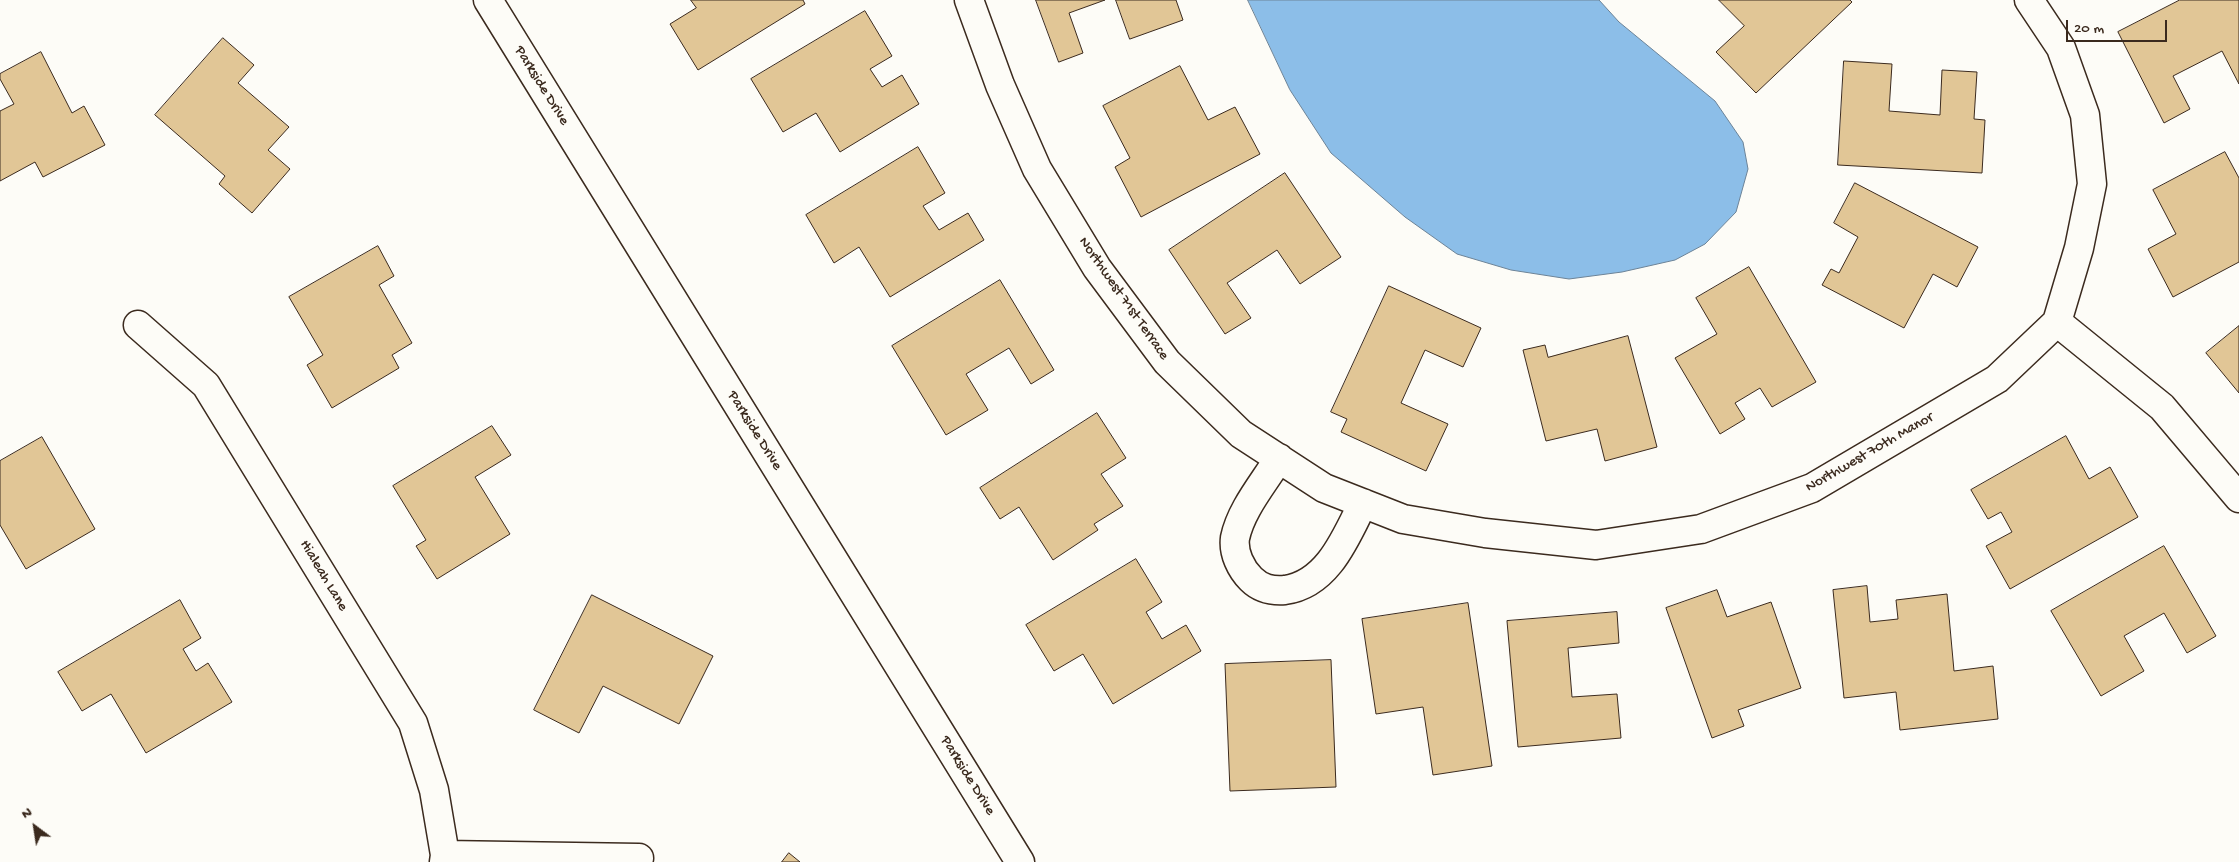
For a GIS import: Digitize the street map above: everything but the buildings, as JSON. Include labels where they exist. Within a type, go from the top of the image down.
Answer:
[{"type":"street","name":"Parkside Drive","points":[[488,0],[1020,862]]},
{"type":"street","name":"Northwest 71st Terrace","points":[[969,0],[1000,85],[1037,169],[1097,268],[1167,362],[1242,434],[1324,488]]},
{"type":"street","name":"Northwest 70th Manor","points":[[1324,488],[1403,519],[1485,533],[1596,545],[1701,529],[1820,483],[1997,380],[2057,322],[2079,248],[2092,184],[2085,115],[2061,48],[2029,0]]},
{"type":"street","points":[[2057,322],[2162,407],[2239,498]]},
{"type":"street","name":"Hialeah Lane","points":[[138,325],[206,385],[413,724],[434,790],[444,859]]},
{"type":"street","points":[[1279,458],[1243,516],[1235,539],[1236,557],[1245,573],[1258,586],[1275,591],[1296,588],[1322,573],[1340,548],[1364,503]]},
{"type":"street","points":[[444,859],[639,858]]},
{"type":"water","points":[[1248,0],[1599,0],[1619,22],[1715,101],[1743,142],[1748,169],[1736,212],[1705,244],[1675,260],[1622,272],[1569,279],[1511,270],[1457,254],[1405,217],[1331,153],[1290,90]]}]
